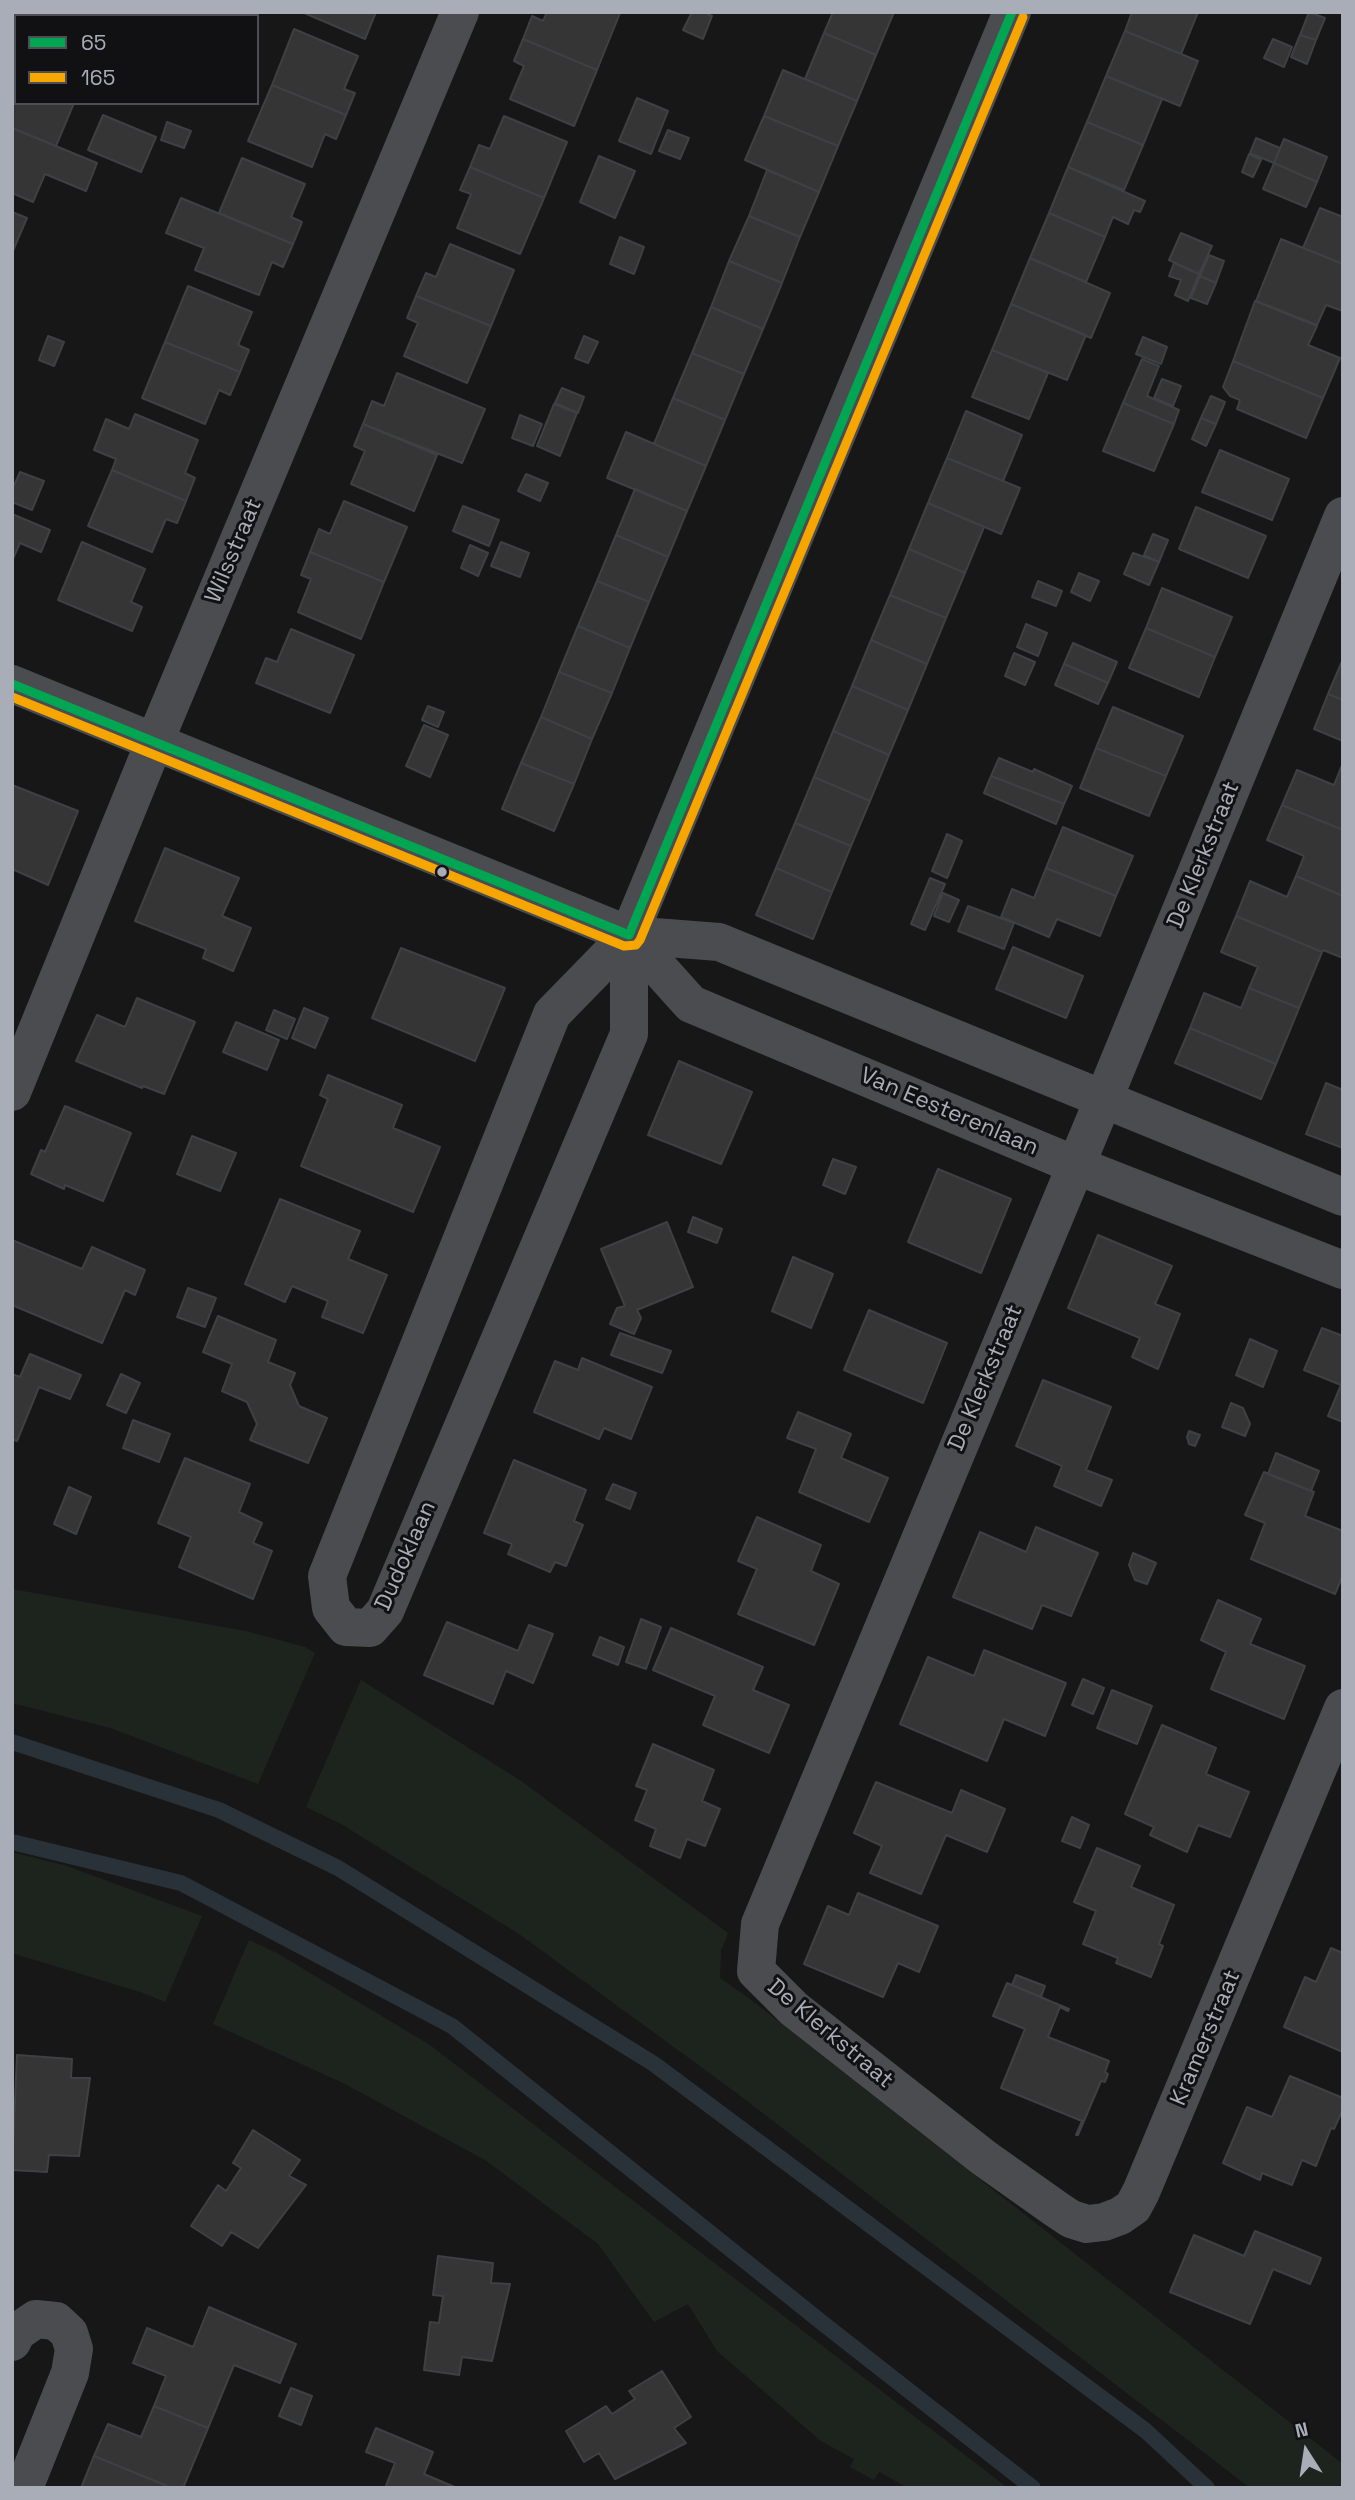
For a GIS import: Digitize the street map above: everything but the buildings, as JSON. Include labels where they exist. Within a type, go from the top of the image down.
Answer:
[{"type":"street","name":"Wilsstraat","points":[[12,1092],[154,743],[460,12]]},
{"type":"street","points":[[629,935],[1012,12]]},
{"type":"street","name":"De Klerkstraat","points":[[984,2158],[794,2009],[756,1971],[760,1924],[1343,516]]},
{"type":"street","points":[[12,684],[629,935],[719,942],[1343,1197]]},
{"type":"street","name":"Dudoklaan","points":[[629,935],[629,1034],[385,1611],[370,1628],[346,1627],[331,1608],[327,1576],[552,1014],[629,935]]},
{"type":"street","name":"Van Eesterenlaan","points":[[629,935],[691,1004],[1075,1165],[1343,1270]]},
{"type":"street","name":"Kramerstraat","points":[[984,2158],[1070,2219],[1087,2224],[1104,2222],[1120,2217],[1133,2207],[1343,1709]]},
{"type":"street","points":[[12,2342],[17,2332],[36,2319],[56,2321],[69,2333],[74,2349],[70,2373],[24,2488]]},
{"type":"shaded area","points":[[12,1589],[246,1631],[305,1647],[315,1653],[258,1784],[110,1728],[12,1703]]},
{"type":"shaded area","points":[[361,1680],[521,1781],[728,1933],[721,1951],[720,1978],[1343,2464],[1343,2488],[1250,2488],[738,2094],[519,1934],[341,1824],[306,1807]]},
{"type":"shaded area","points":[[12,1852],[67,1866],[202,1916],[165,2002],[12,1953]]},
{"type":"shaded area","points":[[249,1940],[277,1953],[430,2045],[1008,2488],[908,2488],[879,2472],[874,2480],[850,2467],[854,2459],[821,2441],[717,2351],[688,2304],[654,2322],[598,2244],[485,2160],[343,2083],[213,2024]]},
{"type":"waterway","points":[[12,1742],[219,1810],[338,1868],[654,2064],[1146,2431],[1207,2488]]},
{"type":"waterway","points":[[12,1842],[181,1883],[452,2026],[1033,2488]]},
{"type":"transit line","name":"65","points":[[12,684],[629,935],[1012,12]]},
{"type":"transit line","name":"165","points":[[12,697],[624,946],[636,945],[1023,17]]}]
